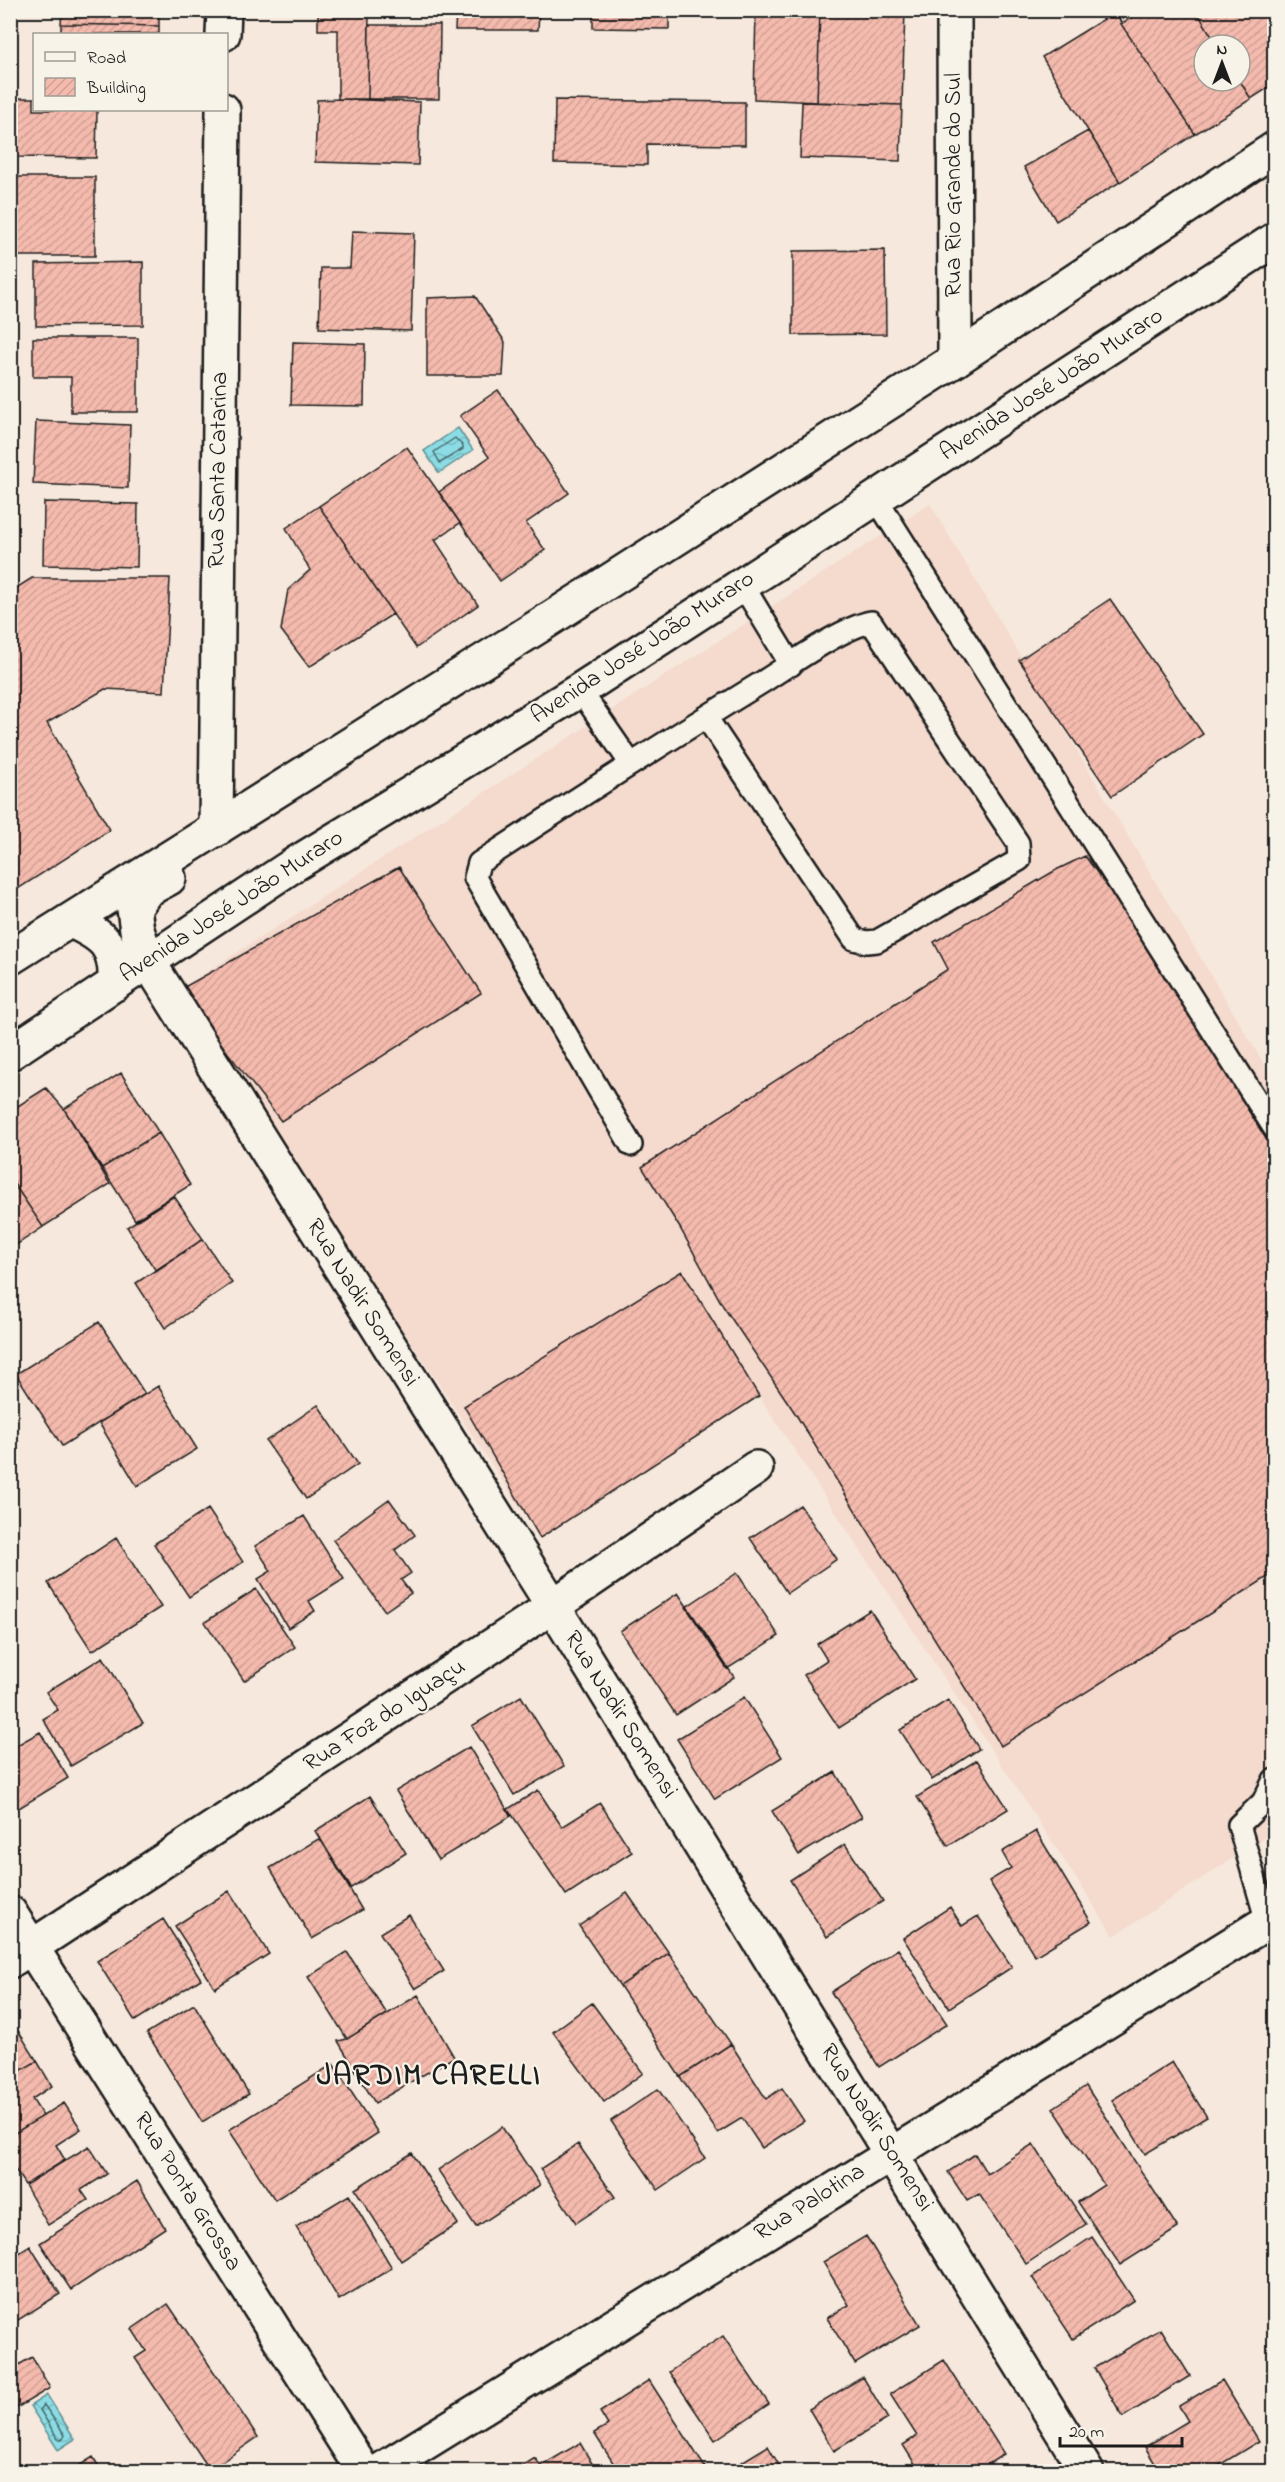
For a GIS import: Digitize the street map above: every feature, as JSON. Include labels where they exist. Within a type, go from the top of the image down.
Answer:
[{"type":"street","points":[[223,33],[224,10]]},
{"type":"street","name":"Rua Rio Grande do Sul","points":[[954,10],[955,360]]},
{"type":"street","name":"Rua Santa Catarina","points":[[216,830],[223,111]]},
{"type":"street","points":[[10,958],[216,830],[955,360],[1275,149]]},
{"type":"street","name":"Avenida José João Muraro","points":[[10,1053],[295,864],[580,690],[742,584],[877,500],[1275,240]]},
{"type":"street","name":"Rua Nadir Somensi","points":[[216,830],[215,841],[210,849],[183,870],[147,890],[134,909],[139,938],[148,961],[553,1606],[1087,2472]]},
{"type":"street","points":[[71,921],[92,931],[113,953],[116,964],[115,984]]},
{"type":"street","name":"Rua Foz do Iguaçu","points":[[21,1954],[553,1606],[756,1468]]},
{"type":"street","name":"Rua Ponta Grossa","points":[[10,1913],[21,1954],[364,2472]]},
{"type":"street","name":"Rua Palotina","points":[[378,2472],[1271,1920]]},
{"type":"lane","points":[[877,500],[1275,1128]]},
{"type":"lane","points":[[742,584],[791,664]]},
{"type":"lane","points":[[631,1145],[474,878],[479,863],[631,764],[705,717],[791,664],[857,625],[871,622],[1018,843],[1019,860],[877,941],[867,942],[854,939],[705,717]]},
{"type":"lane","points":[[580,690],[631,764]]},
{"type":"lane","points":[[1271,1920],[1239,1825],[1263,1802],[1275,1780]]},
{"type":"shaded area","points":[[930,504],[1274,1081],[1274,1831],[1114,1936],[759,1396],[540,1538],[179,990]]},
{"type":"water","points":[[458,428],[473,450],[439,473],[424,451]]},
{"type":"water","points":[[47,2395],[75,2439],[58,2450],[30,2406]]},
{"type":"building","points":[[62,10],[159,10],[159,26],[61,24]]},
{"type":"building","points":[[318,10],[369,10],[368,99],[338,99],[338,30],[318,30]]},
{"type":"building","points":[[456,10],[539,10],[538,30],[455,30]]},
{"type":"building","points":[[593,10],[669,10],[669,29],[593,28]]},
{"type":"building","points":[[756,10],[820,10],[817,102],[754,99]]},
{"type":"building","points":[[820,10],[905,10],[902,105],[817,102]]},
{"type":"building","points":[[1143,10],[1196,10],[1210,33],[1192,33],[1192,93],[1247,93],[1251,99],[1195,134],[1121,24]]},
{"type":"building","points":[[1196,10],[1274,10],[1274,84],[1251,99],[1247,93],[1252,93],[1252,33],[1210,33]]},
{"type":"building","points":[[1117,11],[1121,24],[1195,134],[1120,182],[1042,57]]},
{"type":"building","points":[[61,24],[159,26],[159,33],[61,33]]},
{"type":"building","points":[[369,25],[440,25],[439,99],[368,99]]},
{"type":"building","points":[[16,98],[33,98],[33,111],[97,111],[96,158],[14,157]]},
{"type":"building","points":[[317,100],[420,102],[418,165],[315,162]]},
{"type":"building","points":[[555,100],[745,102],[745,145],[647,144],[647,165],[554,163]]},
{"type":"building","points":[[802,102],[902,105],[900,161],[800,158]]},
{"type":"building","points":[[1088,131],[1120,182],[1056,221],[1024,167]]},
{"type":"building","points":[[10,177],[95,177],[95,256],[10,256]]},
{"type":"building","points":[[352,231],[414,233],[411,331],[319,328],[321,268],[350,268]]},
{"type":"building","points":[[885,250],[886,334],[793,335],[793,251]]},
{"type":"building","points":[[143,262],[143,325],[36,326],[36,264]]},
{"type":"building","points":[[475,296],[505,342],[503,376],[427,376],[427,298]]},
{"type":"building","points":[[33,338],[138,338],[138,412],[71,412],[71,377],[33,377]]},
{"type":"building","points":[[293,342],[365,344],[364,406],[291,405]]},
{"type":"building","points":[[498,390],[569,493],[526,523],[545,550],[500,581],[439,492],[489,457],[460,416]]},
{"type":"building","points":[[36,421],[130,425],[128,488],[33,484]]},
{"type":"building","points":[[407,447],[460,523],[435,540],[478,605],[416,648],[319,506]]},
{"type":"building","points":[[44,502],[138,504],[137,567],[43,565]]},
{"type":"building","points":[[319,506],[393,614],[309,667],[281,630],[288,590],[310,570],[286,528]]},
{"type":"building","points":[[32,578],[170,578],[164,692],[105,689],[47,723],[110,830],[10,894],[10,592]]},
{"type":"building","points":[[1110,599],[1203,734],[1112,796],[1019,660]]},
{"type":"building","points":[[1085,856],[1139,930],[1274,1152],[1274,1573],[1001,1746],[795,1413],[723,1306],[680,1228],[642,1167],[948,969],[934,942],[1056,870]]},
{"type":"building","points":[[399,867],[481,993],[281,1121],[179,990]]},
{"type":"building","points":[[121,1073],[159,1133],[102,1168],[64,1109]]},
{"type":"building","points":[[46,1088],[64,1109],[110,1184],[43,1227],[10,1178],[10,1111]]},
{"type":"building","points":[[159,1133],[190,1185],[135,1220],[102,1168]]},
{"type":"building","points":[[10,1178],[43,1227],[10,1249]]},
{"type":"building","points":[[174,1196],[203,1239],[156,1271],[127,1227]]},
{"type":"building","points":[[203,1239],[232,1283],[165,1328],[136,1283]]},
{"type":"building","points":[[682,1271],[759,1396],[540,1538],[464,1406]]},
{"type":"building","points":[[99,1322],[145,1394],[62,1446],[16,1374]]},
{"type":"building","points":[[158,1386],[197,1449],[137,1486],[99,1423]]},
{"type":"building","points":[[318,1405],[358,1464],[306,1499],[266,1441]]},
{"type":"building","points":[[389,1499],[415,1535],[395,1550],[411,1573],[401,1580],[411,1593],[385,1611],[333,1540]]},
{"type":"building","points":[[800,1505],[837,1559],[787,1593],[750,1538]]},
{"type":"building","points":[[208,1509],[243,1562],[189,1597],[154,1544]]},
{"type":"building","points":[[304,1516],[344,1579],[309,1601],[315,1611],[288,1628],[258,1579],[271,1571],[255,1546]]},
{"type":"building","points":[[116,1538],[161,1607],[92,1651],[48,1583]]},
{"type":"building","points":[[737,1573],[779,1636],[727,1669],[686,1607]]},
{"type":"building","points":[[256,1589],[295,1647],[244,1681],[205,1622]]},
{"type":"building","points":[[678,1593],[734,1677],[676,1715],[620,1631]]},
{"type":"building","points":[[870,1610],[915,1679],[839,1728],[804,1675],[827,1660],[817,1644]]},
{"type":"building","points":[[103,1657],[143,1723],[71,1766],[43,1719],[58,1710],[46,1692]]},
{"type":"building","points":[[521,1696],[564,1766],[514,1795],[472,1726]]},
{"type":"building","points":[[744,1697],[782,1757],[715,1799],[677,1739]]},
{"type":"building","points":[[948,1700],[979,1749],[932,1780],[900,1730]]},
{"type":"building","points":[[40,1732],[68,1778],[11,1813],[10,1749]]},
{"type":"building","points":[[469,1747],[511,1816],[438,1860],[396,1791]]},
{"type":"building","points":[[977,1760],[1008,1809],[948,1846],[917,1797]]},
{"type":"building","points":[[835,1772],[862,1817],[799,1855],[772,1811]]},
{"type":"building","points":[[538,1790],[562,1827],[600,1803],[632,1852],[566,1895],[508,1809]]},
{"type":"building","points":[[370,1796],[406,1853],[351,1888],[315,1831]]},
{"type":"building","points":[[1036,1831],[1091,1922],[1035,1956],[989,1881],[1011,1868],[1002,1852]]},
{"type":"building","points":[[320,1838],[362,1910],[312,1939],[270,1868]]},
{"type":"building","points":[[845,1844],[883,1901],[827,1937],[790,1880]]},
{"type":"building","points":[[229,1891],[269,1954],[215,1988],[175,1926]]},
{"type":"building","points":[[627,1893],[669,1953],[620,1986],[579,1926]]},
{"type":"building","points":[[950,1907],[962,1926],[978,1916],[1012,1967],[949,2008],[903,1938]]},
{"type":"building","points":[[409,1915],[444,1971],[415,1989],[380,1933]]},
{"type":"building","points":[[163,1919],[201,1979],[135,2021],[97,1961]]},
{"type":"building","points":[[898,1949],[947,2024],[879,2067],[831,1992]]},
{"type":"building","points":[[347,1952],[387,2014],[347,2039],[308,1977]]},
{"type":"building","points":[[669,1953],[731,2044],[680,2077],[620,1986]]},
{"type":"building","points":[[418,1995],[454,2057],[375,2103],[338,2041],[347,2039]]},
{"type":"building","points":[[592,2003],[643,2073],[604,2102],[553,2032]]},
{"type":"building","points":[[194,2004],[249,2094],[202,2122],[147,2033]]},
{"type":"building","points":[[10,2018],[37,2061],[10,2077]]},
{"type":"building","points":[[731,2044],[766,2099],[782,2088],[804,2121],[762,2148],[742,2118],[718,2133],[680,2077]]},
{"type":"building","points":[[37,2061],[52,2086],[32,2099],[43,2116],[10,2136],[10,2077]]},
{"type":"building","points":[[1172,2062],[1207,2117],[1145,2154],[1112,2100]]},
{"type":"building","points":[[333,2064],[378,2133],[275,2200],[229,2130]]},
{"type":"building","points":[[1086,2086],[1178,2228],[1120,2265],[1078,2202],[1104,2185],[1053,2108]]},
{"type":"building","points":[[658,2089],[705,2158],[658,2190],[611,2121]]},
{"type":"building","points":[[64,2103],[81,2129],[56,2145],[65,2160],[25,2185],[10,2162],[10,2136]]},
{"type":"building","points":[[502,2127],[540,2185],[476,2227],[438,2170]]},
{"type":"building","points":[[578,2144],[615,2197],[576,2223],[540,2169]]},
{"type":"building","points":[[1033,2144],[1086,2224],[1026,2264],[979,2194],[967,2201],[948,2172],[975,2154],[987,2174]]},
{"type":"building","points":[[89,2146],[107,2174],[81,2190],[88,2200],[48,2225],[25,2185]]},
{"type":"building","points":[[412,2153],[458,2224],[401,2261],[355,2189]]},
{"type":"building","points":[[137,2181],[165,2228],[71,2290],[40,2243]]},
{"type":"building","points":[[349,2195],[392,2268],[339,2300],[296,2227]]},
{"type":"building","points":[[866,2236],[920,2325],[855,2364],[827,2318],[849,2305],[823,2262]]},
{"type":"building","points":[[1092,2237],[1134,2300],[1073,2339],[1032,2277]]},
{"type":"building","points":[[30,2246],[60,2294],[10,2325],[10,2259]]},
{"type":"building","points":[[168,2304],[258,2437],[210,2470],[135,2358],[146,2351],[132,2329]]},
{"type":"building","points":[[1161,2329],[1190,2376],[1123,2417],[1094,2368]]},
{"type":"building","points":[[723,2336],[769,2404],[715,2440],[669,2372]]},
{"type":"building","points":[[32,2357],[50,2388],[10,2412],[10,2370]]},
{"type":"building","points":[[944,2360],[1004,2454],[976,2472],[920,2472],[903,2445],[917,2436],[890,2394]]},
{"type":"building","points":[[863,2377],[888,2419],[834,2451],[809,2409]]},
{"type":"building","points":[[649,2380],[708,2472],[619,2472],[594,2433],[608,2425],[600,2412]]},
{"type":"building","points":[[1222,2380],[1259,2441],[1208,2472],[1160,2472],[1145,2447],[1188,2421],[1179,2406]]},
{"type":"building","points":[[580,2443],[597,2472],[513,2472],[535,2458],[541,2466]]},
{"type":"building","points":[[768,2446],[783,2472],[727,2472],[727,2471]]},
{"type":"building","points":[[93,2457],[102,2472],[69,2472]]},
{"type":"district","name":"JARDIM CARELLI","points":[[429,2077]]}]
